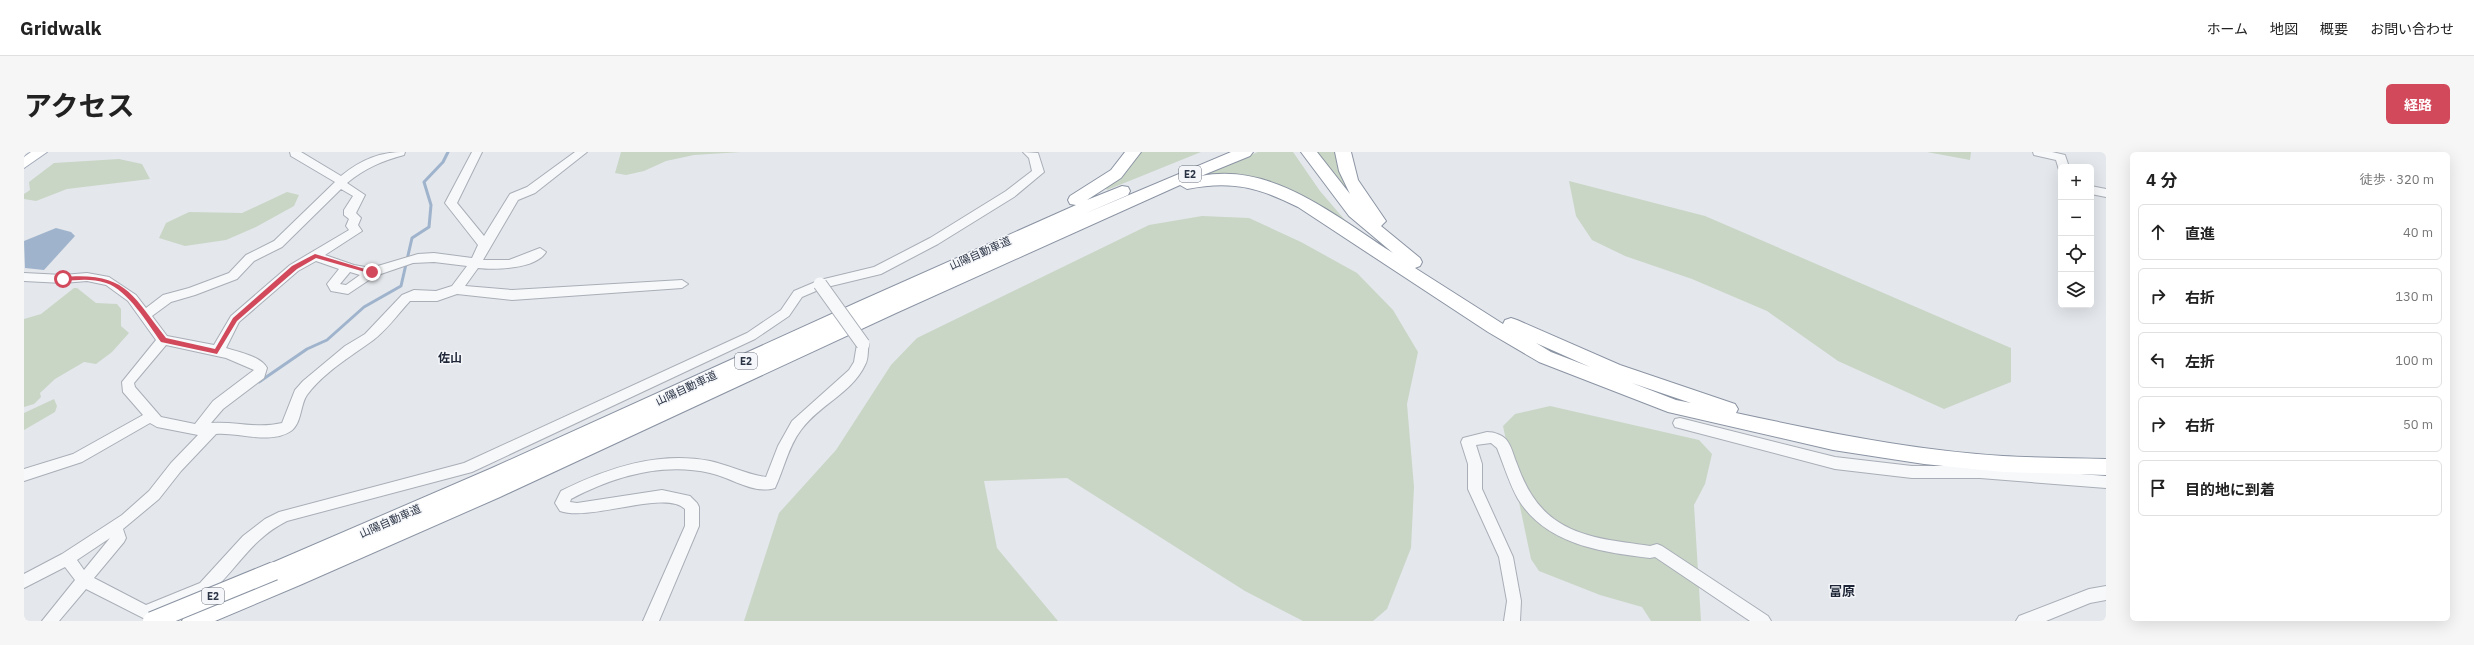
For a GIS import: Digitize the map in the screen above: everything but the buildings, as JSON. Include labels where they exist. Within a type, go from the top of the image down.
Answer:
[{"type":"highway","points":[[864,306],[1092,191],[1116,174],[1133,152]]},
{"type":"highway","name":"山陽自動車道","points":[[192,621],[275,579],[499,474],[864,306],[1099,200],[1218,152]]},
{"type":"highway","name":"山陽自動車道","points":[[150,616],[275,579],[507,486],[887,309],[1135,198],[1245,152]]},
{"type":"highway","points":[[1301,152],[1336,200],[1411,266]]},
{"type":"highway","points":[[1309,152],[1355,212],[1411,266]]},
{"type":"highway","points":[[1343,152],[1344,164],[1355,190],[1411,266]]},
{"type":"highway","points":[[1135,198],[1154,195],[1199,181],[1224,177],[1251,181],[1276,189],[1304,203],[1411,266],[1545,357],[1674,407],[1921,449],[2003,456],[2106,459]]},
{"type":"highway","points":[[1495,323],[1572,343],[1680,384],[1751,420],[1833,442],[1924,456],[2003,464],[2106,466]]},
{"type":"main road","points":[[24,163],[40,152]]},
{"type":"street","points":[[146,314],[167,298],[191,292],[233,276],[250,258],[278,244],[341,183],[368,162],[400,152]]},
{"type":"street","points":[[477,152],[451,204],[484,245]]},
{"type":"street","points":[[456,289],[475,264],[484,245],[514,197],[531,190],[582,152]]},
{"type":"street","points":[[150,616],[205,588],[248,540],[270,523],[284,516],[467,468],[751,336],[785,313],[798,294],[820,284],[877,272],[934,241],[1010,194],[1038,172],[1034,156],[1028,152]]},
{"type":"street","points":[[2038,152],[2061,158],[2062,164]]},
{"type":"street","points":[[217,352],[235,319],[294,268],[356,231],[352,226],[355,218],[350,215],[350,210],[359,195],[295,153]]},
{"type":"street","points":[[2094,191],[2106,193]]},
{"type":"street","points":[[349,266],[333,284],[335,288],[348,290],[372,272],[418,258],[446,258],[475,264],[510,265],[523,262],[540,252]]},
{"type":"street","points":[[315,256],[372,272]]},
{"type":"street","points":[[24,276],[63,279],[87,277],[109,281],[132,298],[146,314],[164,340],[217,352],[253,363],[261,368],[260,374],[218,405],[204,430],[154,495],[116,528],[67,559],[24,581]]},
{"type":"street","points":[[164,340],[128,382],[128,388],[157,422],[204,430],[230,427],[248,432],[271,431],[286,427],[291,421],[300,394],[308,385],[349,349],[369,337],[406,298],[414,295],[437,296],[456,289],[512,295],[682,284]]},
{"type":"street","points":[[651,621],[692,526],[692,507],[685,500],[662,496],[577,509],[565,507],[562,503],[566,495],[618,472],[681,463],[711,468],[738,478],[770,484],[786,444],[797,425],[859,366],[863,344],[820,284]]},
{"type":"street","points":[[24,475],[77,458],[152,416]]},
{"type":"street","points":[[1680,423],[1835,464],[1912,472],[1980,472],[2106,482]]},
{"type":"street","points":[[1512,621],[1514,601],[1510,571],[1506,557],[1475,489],[1475,464],[1468,442],[1487,437],[1497,438],[1503,445],[1523,495],[1543,520],[1567,534],[1594,544],[1650,552],[1657,550],[1763,621]]},
{"type":"street","points":[[50,621],[119,538],[116,528]]},
{"type":"street","points":[[67,559],[83,580],[162,621]]},
{"type":"street","points":[[2024,621],[2031,620],[2089,596],[2106,594]]},
{"type":"green space","points":[[621,152],[741,152],[694,155],[666,161],[644,171],[626,175],[615,173]]},
{"type":"green space","points":[[1137,152],[1201,152],[1107,190],[1105,187]]},
{"type":"green space","points":[[1258,152],[1293,152],[1320,191],[1350,226],[1307,201],[1198,176]]},
{"type":"green space","points":[[1315,152],[1340,152],[1369,218]]},
{"type":"green space","points":[[1927,152],[1971,152],[1970,160]]},
{"type":"green space","points":[[119,159],[142,164],[150,179],[67,189],[36,201],[24,199],[24,194],[30,190],[29,182],[54,163]]},
{"type":"green space","points":[[1569,181],[1705,216],[2011,348],[2011,382],[1944,409],[1838,361],[1767,311],[1692,279],[1625,256],[1592,240],[1576,216]]},
{"type":"green space","points":[[287,192],[299,195],[294,206],[256,227],[226,240],[185,246],[159,238],[166,223],[189,212],[242,213]]},
{"type":"green space","points":[[1202,216],[1249,218],[1301,242],[1357,273],[1393,310],[1418,352],[1407,404],[1414,487],[1411,548],[1387,609],[1373,621],[1303,621],[1245,591],[1067,478],[984,481],[997,548],[1058,621],[744,621],[779,513],[836,450],[891,365],[917,338],[1149,225]]},
{"type":"green space","points":[[74,288],[77,288],[96,303],[117,304],[121,309],[121,326],[129,333],[112,352],[96,364],[84,362],[55,379],[40,393],[41,397],[34,404],[24,407],[24,319],[41,314]]},
{"type":"green space","points":[[54,399],[57,406],[55,412],[24,430],[24,413]]},
{"type":"green space","points":[[1550,406],[1699,440],[1712,454],[1705,484],[1694,505],[1701,621],[1651,621],[1642,607],[1600,595],[1539,571],[1531,559],[1503,426],[1515,414]]},
{"type":"water","points":[[56,228],[71,232],[75,236],[44,270],[25,268],[24,241]]},
{"type":"waterway","points":[[259,382],[307,349],[327,340],[364,307],[401,286],[412,238],[429,227],[431,205],[424,182],[443,162],[448,152]]},
{"type":"district","name":"佐山","points":[[450,357]]},
{"type":"district","name":"富原","points":[[1842,591]]},
{"type":"route","points":[[63,279],[87,277],[109,281],[132,298],[164,340],[217,352],[235,319],[294,268],[315,256],[372,272]]}]
